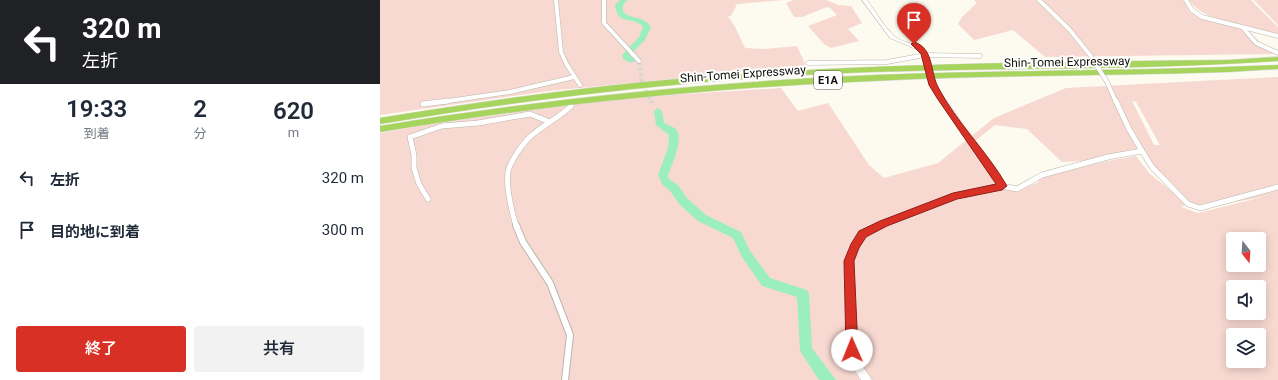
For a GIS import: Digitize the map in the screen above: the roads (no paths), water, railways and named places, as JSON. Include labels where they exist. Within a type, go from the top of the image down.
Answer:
[{"type":"highway","name":"Shin-Tomei Expressway","points":[[380,120],[545,96],[695,80],[761,75],[889,69],[1213,62],[1278,59]]},
{"type":"highway","name":"Shin-Tomei Expressway","points":[[380,129],[561,102],[758,84],[939,76],[1177,72],[1278,67]]},
{"type":"street","points":[[556,0],[561,52],[566,65],[580,85]]},
{"type":"street","points":[[604,0],[604,23],[639,61]]},
{"type":"street","points":[[864,0],[896,40],[914,44],[921,49],[925,56],[933,85],[1002,186]]},
{"type":"street","points":[[1039,0],[1069,29],[1090,55],[1107,82],[1142,151],[1152,167],[1188,204],[1200,208],[1278,187]]},
{"type":"street","points":[[1186,0],[1192,10],[1202,17],[1244,29],[1278,36]]},
{"type":"street","points":[[1244,29],[1256,43],[1278,53]]},
{"type":"street","points":[[808,63],[887,62],[925,56],[980,56]]},
{"type":"street","points":[[423,104],[510,92],[574,77]]},
{"type":"street","points":[[565,380],[570,335],[550,283],[522,242],[510,207],[508,171],[521,147],[532,135],[561,116],[572,106]]},
{"type":"street","points":[[428,199],[419,184],[414,168],[414,155],[410,137],[419,132],[442,126],[478,123],[530,114],[550,122]]},
{"type":"street","points":[[867,380],[858,368],[852,350],[849,261],[855,246],[863,234],[883,224],[956,196],[1002,186],[1017,189],[1042,175],[1108,157],[1142,151]]},
{"type":"waterway","points":[[624,0],[619,5],[620,13],[626,18],[642,21],[647,27],[642,38],[626,55],[626,57],[631,61]]},
{"type":"waterway","points":[[658,111],[660,125],[672,131],[674,135],[673,148],[663,175],[665,181],[674,188],[683,201],[702,218],[737,235],[746,254],[766,282],[803,294],[806,350],[823,375],[829,380]]},
{"type":"tunnel","points":[[639,61],[642,82],[651,102]]}]
